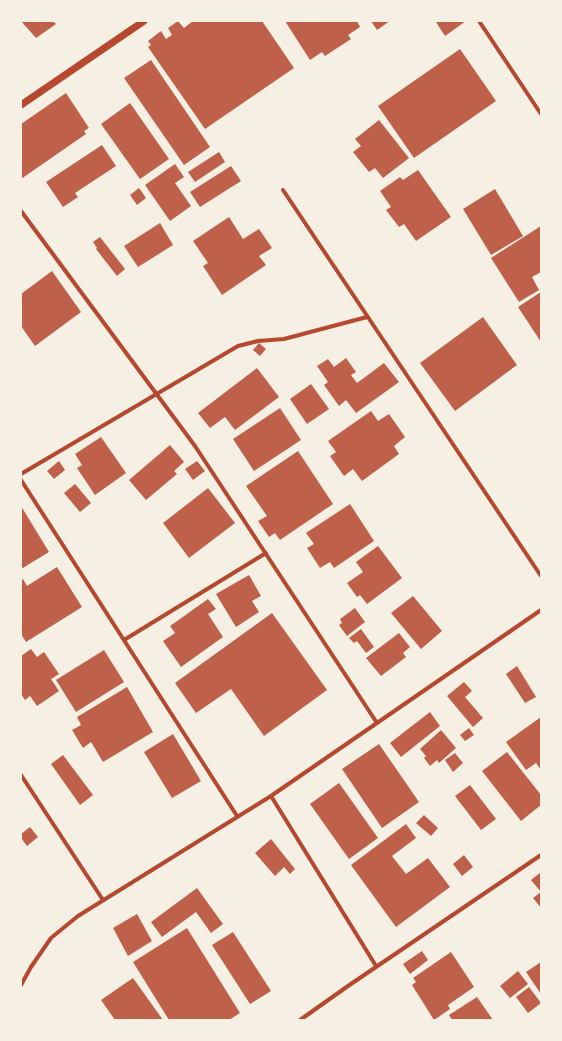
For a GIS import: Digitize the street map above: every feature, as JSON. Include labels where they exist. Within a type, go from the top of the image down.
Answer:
[{"type":"street","points":[[21,105],[144,21]]},
{"type":"street","points":[[479,21],[541,114]]},
{"type":"street","points":[[283,190],[541,576]]},
{"type":"street","points":[[21,211],[196,446],[377,723]]},
{"type":"street","points":[[21,474],[238,346],[284,339],[367,317]]},
{"type":"street","points":[[21,480],[237,816]]},
{"type":"street","points":[[124,640],[266,553]]},
{"type":"street","points":[[21,985],[31,967],[51,938],[78,916],[271,796],[541,610]]},
{"type":"street","points":[[21,775],[104,900]]},
{"type":"street","points":[[271,796],[376,966]]},
{"type":"street","points":[[300,1020],[376,966],[541,855]]},
{"type":"building","points":[[21,21],[53,21],[56,24],[36,38]]},
{"type":"building","points":[[178,21],[184,28],[193,21],[262,21],[294,68],[205,129],[148,47],[151,45],[148,41],[161,31],[166,39],[172,35],[168,28]]},
{"type":"building","points":[[285,21],[357,21],[360,27],[348,35],[351,39],[325,56],[322,52],[310,60]]},
{"type":"building","points":[[371,21],[390,21],[377,30]]},
{"type":"building","points":[[466,21],[445,36],[436,22]]},
{"type":"building","points":[[460,49],[496,101],[414,158],[378,106]]},
{"type":"building","points":[[151,60],[210,147],[184,165],[124,78]]},
{"type":"building","points":[[66,93],[89,128],[84,131],[86,134],[21,179],[21,124]]},
{"type":"building","points":[[130,103],[169,159],[140,179],[101,124]]},
{"type":"building","points":[[379,120],[409,158],[383,178],[375,168],[369,172],[353,152],[361,146],[355,139]]},
{"type":"building","points":[[102,145],[116,166],[75,193],[78,197],[63,207],[46,182]]},
{"type":"building","points":[[219,152],[225,162],[195,182],[188,172]]},
{"type":"building","points":[[175,164],[184,177],[175,183],[191,206],[170,221],[145,185]]},
{"type":"building","points":[[231,166],[241,181],[200,207],[190,192]]},
{"type":"building","points":[[418,170],[451,217],[416,241],[404,224],[399,227],[386,210],[391,207],[380,191],[400,177],[403,180]]},
{"type":"building","points":[[139,188],[146,198],[137,205],[130,195]]},
{"type":"building","points":[[495,189],[523,236],[491,255],[463,209]]},
{"type":"building","points":[[229,217],[243,239],[259,229],[272,248],[259,256],[266,265],[222,295],[203,266],[208,263],[193,241]]},
{"type":"building","points":[[160,223],[173,245],[138,267],[124,246]]},
{"type":"building","points":[[541,226],[541,272],[532,277],[539,290],[519,302],[491,258]]},
{"type":"building","points":[[100,237],[125,269],[117,276],[96,249],[97,248],[93,242]]},
{"type":"building","points":[[52,271],[81,312],[35,346],[21,326],[21,294]]},
{"type":"building","points":[[541,292],[541,342],[518,307]]},
{"type":"building","points":[[483,317],[517,365],[455,411],[420,363]]},
{"type":"building","points":[[259,343],[266,349],[260,356],[253,350]]},
{"type":"building","points":[[346,358],[356,372],[351,375],[357,383],[384,363],[399,382],[356,413],[346,400],[339,406],[324,385],[328,382],[317,366],[328,359],[334,367]]},
{"type":"building","points":[[257,368],[279,397],[235,430],[225,417],[210,428],[198,413]]},
{"type":"building","points":[[311,384],[329,409],[307,424],[290,399]]},
{"type":"building","points":[[280,408],[301,440],[254,471],[233,439]]},
{"type":"building","points":[[371,411],[378,421],[389,414],[405,437],[394,446],[399,454],[362,481],[353,469],[344,476],[330,456],[336,452],[328,441]]},
{"type":"building","points":[[101,437],[126,473],[95,495],[77,468],[82,465],[75,454]]},
{"type":"building","points":[[170,445],[184,462],[174,471],[177,474],[146,500],[129,480]]},
{"type":"building","points":[[298,451],[333,504],[280,540],[275,533],[269,537],[258,521],[267,516],[246,486]]},
{"type":"building","points":[[59,461],[65,470],[54,479],[47,471]]},
{"type":"building","points":[[197,461],[205,471],[193,480],[185,469]]},
{"type":"building","points":[[75,484],[91,503],[80,512],[64,493]]},
{"type":"building","points":[[208,488],[235,523],[189,558],[163,523]]},
{"type":"building","points":[[350,504],[374,541],[334,568],[330,562],[320,568],[307,548],[314,544],[306,533]]},
{"type":"building","points":[[21,506],[49,552],[21,569]]},
{"type":"building","points":[[378,546],[402,578],[367,604],[360,595],[357,597],[347,583],[363,572],[356,562]]},
{"type":"building","points":[[57,567],[82,607],[26,642],[21,634],[21,581],[23,579],[27,586]]},
{"type":"building","points":[[249,575],[261,596],[252,601],[259,612],[236,627],[216,594]]},
{"type":"building","points":[[413,596],[442,631],[421,649],[391,613]]},
{"type":"building","points":[[208,599],[216,609],[208,614],[223,637],[181,667],[163,641],[175,633],[170,626]]},
{"type":"building","points":[[355,608],[365,622],[347,636],[339,625],[342,623],[340,619]]},
{"type":"building","points":[[272,613],[327,690],[264,736],[231,689],[196,713],[175,683]]},
{"type":"building","points":[[361,629],[374,647],[366,653],[357,641],[354,643],[349,638]]},
{"type":"building","points":[[399,633],[410,647],[403,653],[406,657],[381,676],[366,658]]},
{"type":"building","points":[[31,649],[37,657],[44,652],[59,674],[51,679],[59,691],[37,706],[30,696],[25,700],[21,694],[21,656]]},
{"type":"building","points":[[104,650],[124,682],[76,712],[56,680]]},
{"type":"building","points":[[517,666],[536,697],[525,703],[506,674]]},
{"type":"building","points":[[464,682],[472,691],[465,697],[483,718],[473,727],[447,696]]},
{"type":"building","points":[[127,687],[153,732],[103,762],[91,742],[83,748],[72,730],[81,725],[77,717]]},
{"type":"building","points":[[430,712],[440,726],[401,757],[390,743]]},
{"type":"building","points":[[541,717],[541,770],[536,763],[526,770],[506,742]]},
{"type":"building","points":[[469,728],[474,735],[465,741],[460,735]]},
{"type":"building","points":[[441,730],[456,748],[439,763],[437,760],[430,766],[424,758],[426,756],[420,749]]},
{"type":"building","points":[[173,734],[201,781],[172,798],[144,752]]},
{"type":"building","points":[[379,744],[419,802],[382,828],[342,769]]},
{"type":"building","points":[[507,752],[541,795],[541,805],[521,821],[482,771]]},
{"type":"building","points":[[455,753],[463,763],[453,772],[445,760]]},
{"type":"building","points":[[63,755],[93,795],[80,805],[51,764]]},
{"type":"building","points":[[339,783],[378,838],[349,859],[310,804]]},
{"type":"building","points":[[470,785],[496,819],[481,830],[455,796]]},
{"type":"building","points":[[424,815],[438,828],[431,836],[416,823]]},
{"type":"building","points":[[406,824],[416,838],[392,856],[406,874],[428,858],[450,887],[396,927],[351,865]]},
{"type":"building","points":[[30,827],[38,837],[27,846],[21,838],[21,834]]},
{"type":"building","points":[[271,839],[295,869],[290,874],[284,867],[275,876],[255,853]]},
{"type":"building","points":[[464,855],[473,867],[462,876],[453,864]]},
{"type":"building","points":[[541,872],[541,892],[531,880]]},
{"type":"building","points":[[197,888],[223,924],[211,933],[196,912],[162,937],[151,922]]},
{"type":"building","points":[[541,892],[541,908],[533,898]]},
{"type":"building","points":[[137,914],[152,941],[128,956],[113,928]]},
{"type":"building","points":[[187,928],[240,1013],[229,1020],[169,1020],[133,962]]},
{"type":"building","points":[[233,932],[271,991],[250,1004],[212,945]]},
{"type":"building","points":[[422,951],[428,960],[410,974],[403,964]]},
{"type":"building","points":[[451,952],[474,987],[448,1005],[450,1009],[434,1020],[412,985],[416,982],[413,978]]},
{"type":"building","points":[[541,962],[541,994],[526,972]]},
{"type":"building","points":[[518,971],[528,984],[510,998],[500,986]]},
{"type":"building","points":[[133,978],[163,1020],[115,1020],[101,1000]]},
{"type":"building","points":[[529,987],[541,1003],[528,1013],[516,997]]},
{"type":"building","points":[[477,997],[493,1020],[452,1020],[449,1015]]}]
